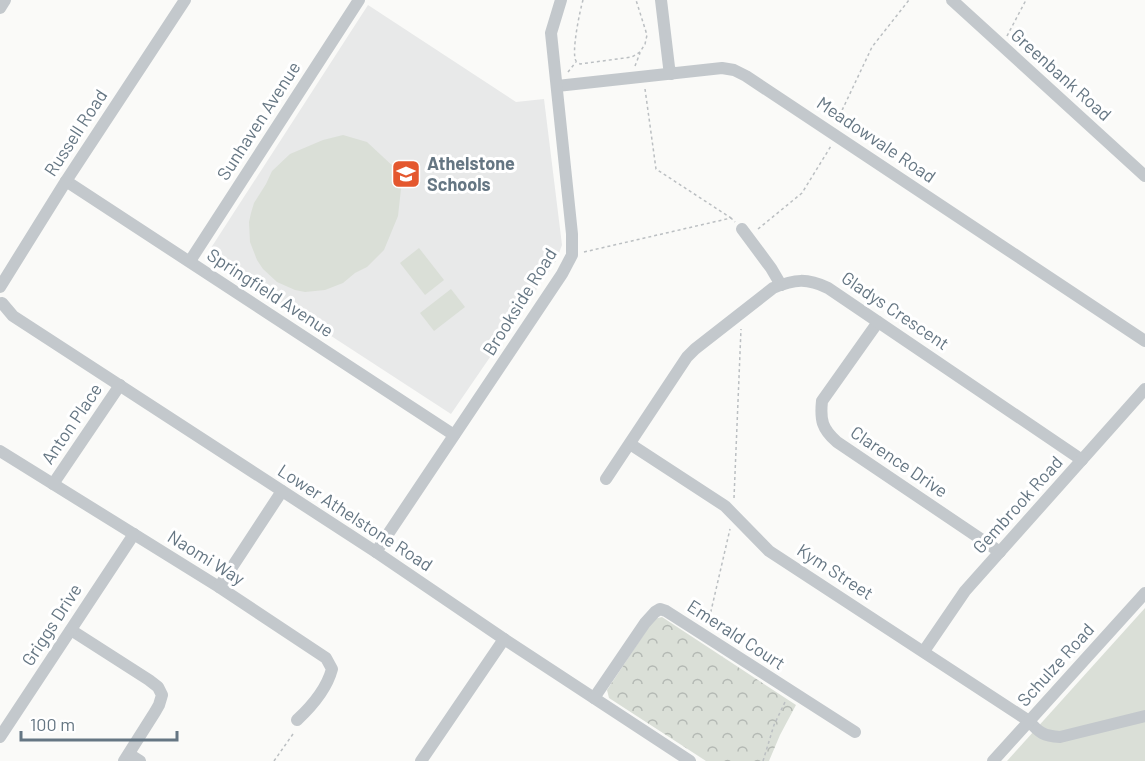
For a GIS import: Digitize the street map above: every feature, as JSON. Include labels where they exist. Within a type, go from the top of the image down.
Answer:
[{"type":"street","points":[[0,8],[5,0]]},
{"type":"street","name":"Russell Road","points":[[0,288],[66,181],[185,0]]},
{"type":"street","name":"Sunhaven Avenue","points":[[190,261],[359,0]]},
{"type":"street","name":"Brookside Road","points":[[376,552],[562,274],[572,255],[572,234],[551,33],[561,0]]},
{"type":"street","points":[[661,0],[671,74]]},
{"type":"street","name":"Greenbank Road","points":[[952,0],[1145,176]]},
{"type":"street","name":"Meadowvale Road","points":[[557,86],[722,68],[734,69],[1145,341]]},
{"type":"street","name":"Springfield Avenue","points":[[66,181],[454,435]]},
{"type":"street","points":[[745,233],[781,285]]},
{"type":"street","name":"Gladys Crescent","points":[[606,479],[687,357],[773,288],[800,280],[815,282],[828,288],[1082,460]]},
{"type":"street","points":[[0,288],[4,296],[1,304]]},
{"type":"street","name":"Lower Athelstone Road","points":[[1,304],[13,316],[376,552],[690,761]]},
{"type":"street","name":"Clarence Drive","points":[[878,322],[822,401],[822,425],[837,442],[1000,552]]},
{"type":"street","name":"Anton Place","points":[[53,484],[120,385]]},
{"type":"street","name":"Gembrook Road","points":[[924,651],[965,591],[1145,389]]},
{"type":"street","name":"Kym Street","points":[[630,444],[725,506],[770,551],[1029,721],[1037,731],[1047,736],[1060,737],[1145,716]]},
{"type":"street","name":"Naomi Way","points":[[0,452],[219,587],[326,658],[332,669],[329,679],[297,720]]},
{"type":"street","points":[[219,587],[282,491]]},
{"type":"street","name":"Griggs Drive","points":[[0,737],[5,720],[71,630],[134,534]]},
{"type":"street","name":"Schulze Road","points":[[993,761],[1143,600]]},
{"type":"street","name":"Emerald Court","points":[[594,698],[645,623],[660,609],[855,732]]},
{"type":"street","points":[[71,630],[159,687],[162,695],[159,705],[126,757],[140,761]]},
{"type":"street","points":[[421,761],[504,639]]},
{"type":"path","points":[[583,0],[574,55],[580,64],[632,57],[640,52],[647,35],[636,0]]},
{"type":"path","points":[[643,77],[656,170],[731,218],[745,233],[802,193],[834,135],[872,47],[909,0]]},
{"type":"path","points":[[1006,37],[1026,0]]},
{"type":"path","points":[[572,255],[731,218]]},
{"type":"path","points":[[705,636],[733,515],[741,314]]},
{"type":"path","points":[[763,761],[774,725],[790,691]]},
{"type":"path","points":[[274,761],[293,734]]},
{"type":"shaded area","name":"Athelstone Schools","points":[[368,5],[516,102],[544,99],[562,245],[556,261],[451,414],[210,257],[209,251]]},
{"type":"green space","points":[[343,135],[367,142],[396,169],[401,189],[398,216],[384,250],[367,267],[343,283],[325,290],[305,292],[295,290],[277,282],[257,260],[250,242],[249,222],[254,203],[272,171],[290,154],[323,140]]},
{"type":"green space","points":[[419,248],[444,280],[425,295],[400,263]]},
{"type":"green space","points":[[451,289],[465,307],[434,331],[420,313]]},
{"type":"green space","points":[[1145,608],[1145,761],[1007,761]]},
{"type":"green space","points":[[662,617],[796,705],[769,761],[706,761],[609,698],[607,690],[654,619]]},
{"type":"place","name":"Athelstone Schools","points":[[406,174]]}]
